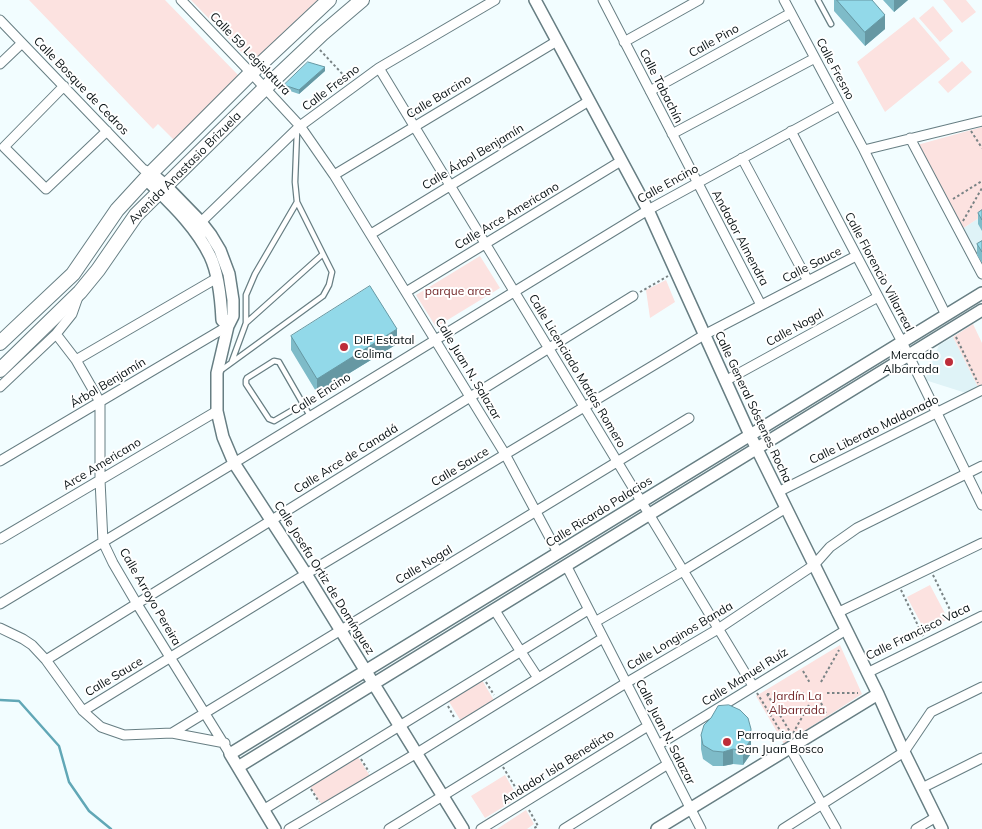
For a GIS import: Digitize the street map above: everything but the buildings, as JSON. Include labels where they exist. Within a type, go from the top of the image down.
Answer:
[{"type":"main road","name":"Avenida Anastasio Brizuela","points":[[0,343],[73,274],[117,210],[146,173],[330,0]]},
{"type":"main road","name":"Avenida Anastasio Brizuela","points":[[0,370],[80,292],[98,270],[136,215],[265,88],[362,0]]},
{"type":"street","name":"Calle 59 Legislatura","points":[[181,0],[265,88],[299,128]]},
{"type":"street","name":"Calle Fresno","points":[[201,222],[299,128],[379,68],[495,0]]},
{"type":"street","name":"Calle General Sóstenes Rocha","points":[[535,0],[648,210],[750,436],[878,694],[942,829]]},
{"type":"street","name":"Calle Tabachín","points":[[603,0],[697,183]]},
{"type":"street","points":[[624,42],[699,0]]},
{"type":"street","name":"Calle Fresno","points":[[784,0],[864,150],[946,315]]},
{"type":"street","name":"Calle Pino","points":[[650,91],[791,13]]},
{"type":"street","name":"Calle Bosque de Cedros","points":[[0,20],[146,173]]},
{"type":"street","name":"Calle Barcino","points":[[334,175],[557,42]]},
{"type":"street","points":[[0,64],[22,43]]},
{"type":"street","points":[[672,134],[815,58]]},
{"type":"street","name":"Calle Licenciado Matías Romero","points":[[379,68],[753,686]]},
{"type":"street","points":[[64,86],[4,147],[46,189],[107,131]]},
{"type":"street","name":"Calle Árbol Benjamín","points":[[371,234],[589,100]]},
{"type":"street","name":"Calle Encino","points":[[0,604],[648,210],[840,105]]},
{"type":"street","points":[[864,150],[982,121]]},
{"type":"street","name":"Calle Juan N. Salazar","points":[[299,128],[334,175],[471,397],[505,454],[558,553]]},
{"type":"street","name":"Calle Florencio Villarreal","points":[[791,132],[902,342],[982,505]]},
{"type":"street","points":[[910,138],[982,274]]},
{"type":"street","points":[[742,158],[808,281]]},
{"type":"street","name":"Calle Arce Americano","points":[[406,292],[621,161]]},
{"type":"street","name":"Calle Josefa Ortiz de Domínguez","points":[[146,173],[201,222],[220,250],[229,274],[233,300],[233,316],[228,326],[217,373],[217,411],[223,437],[234,463],[367,671],[463,829]]},
{"type":"street","name":"Andador Almendra","points":[[697,183],[761,305]]},
{"type":"street","name":"Calle Josefa Ortiz de Domínguez","points":[[162,189],[202,241],[211,258],[222,301],[222,320],[228,326]]},
{"type":"street","name":"Calle Sauce","points":[[83,710],[704,334],[856,256]]},
{"type":"street","points":[[76,360],[217,278]]},
{"type":"street","points":[[0,387],[56,334],[72,314],[80,292]]},
{"type":"street","name":"Calle Ricardo Palacios","points":[[230,754],[982,293]]},
{"type":"street","name":"Calle Arce de Canadá","points":[[46,660],[633,296]]},
{"type":"street","name":"Calle Nogal","points":[[725,381],[878,297]]},
{"type":"street","points":[[238,766],[982,310]]},
{"type":"street","name":"Árbol Benjamín","points":[[0,461],[228,326]]},
{"type":"street","name":"Calle Arroyo Pereira","points":[[56,334],[76,360],[100,402],[100,480],[103,542],[137,604],[206,713],[275,829]]},
{"type":"street","name":"Calle Liberato Maldonado","points":[[778,492],[982,390]]},
{"type":"street","name":"Arce Americano","points":[[0,539],[217,411]]},
{"type":"street","name":"Calle Nogal","points":[[172,733],[689,418]]},
{"type":"street","name":"Calle Longinos Banda","points":[[389,829],[626,683],[718,629],[814,565],[830,547],[857,528],[982,466]]},
{"type":"street","points":[[595,622],[786,508]]},
{"type":"street","points":[[838,613],[982,543]]},
{"type":"street","name":"Calle Juan N. Salazar","points":[[566,566],[701,829]]},
{"type":"street","points":[[494,609],[538,678]]},
{"type":"street","points":[[263,810],[588,610]]},
{"type":"street","name":"Calle Francisco Vaca","points":[[867,673],[982,616]]},
{"type":"street","points":[[0,628],[27,642],[46,660],[83,710],[101,727],[124,735],[172,733],[225,744]]},
{"type":"street","name":"Calle Manuel Ruíz","points":[[658,745],[846,630]]},
{"type":"street","points":[[290,829],[417,754],[603,638]]},
{"type":"street","points":[[783,829],[904,752],[931,712],[982,687]]},
{"type":"street","points":[[657,829],[878,694]]},
{"type":"street","name":"Andador Isla Benedicto","points":[[481,829],[648,726]]},
{"type":"street","points":[[790,748],[836,829]]},
{"type":"street","points":[[922,788],[982,758]]},
{"type":"street","points":[[564,829],[668,764]]},
{"type":"street","points":[[916,829],[936,817]]},
{"type":"lane","points":[[818,0],[831,24]]},
{"type":"lane","points":[[217,373],[324,296],[329,285],[332,272],[297,202],[294,182],[299,128]]},
{"type":"lane","points":[[232,362],[246,323],[246,295],[255,274],[297,202]]},
{"type":"lane","points":[[246,323],[323,254]]},
{"type":"lane","points":[[303,404],[274,421],[271,420],[246,384],[246,380],[261,368],[274,361],[279,362],[310,416]]},
{"type":"path","points":[[314,42],[354,87]]},
{"type":"path","points":[[967,125],[982,148]]},
{"type":"path","points":[[945,204],[982,181]]},
{"type":"path","points":[[958,230],[982,188]]},
{"type":"path","points":[[633,296],[676,272]]},
{"type":"path","points":[[952,328],[982,390]]},
{"type":"path","points":[[930,568],[959,627]]},
{"type":"path","points":[[898,584],[926,643]]},
{"type":"path","points":[[821,682],[839,650]]},
{"type":"path","points":[[803,671],[810,683]]},
{"type":"path","points":[[482,676],[499,702]]},
{"type":"path","points":[[753,686],[790,748]]},
{"type":"path","points":[[804,693],[767,694],[792,735],[810,703]]},
{"type":"path","points":[[827,693],[858,693]]},
{"type":"path","points":[[444,700],[460,727]]},
{"type":"path","points":[[821,703],[826,713]]},
{"type":"path","points":[[357,753],[373,780]]},
{"type":"path","points":[[307,783],[323,809]]},
{"type":"shaded area","points":[[982,216],[982,267],[962,229]]},
{"type":"shaded area","name":"Mercado Albarrada","points":[[953,337],[978,387],[966,393],[925,380],[939,345]]},
{"type":"green space","points":[[29,0],[165,0],[239,76],[176,142],[158,124],[153,129]]},
{"type":"green space","points":[[191,0],[322,0],[253,64]]},
{"type":"green space","points":[[943,0],[966,0],[976,12],[962,23]]},
{"type":"green space","points":[[933,6],[953,31],[940,42],[919,18]]},
{"type":"green space","points":[[914,17],[950,59],[885,112],[857,62]]},
{"type":"green space","points":[[962,61],[972,72],[948,93],[938,82]]},
{"type":"green space","points":[[982,127],[982,216],[962,229],[917,145]]},
{"type":"green space","name":"parque arce","points":[[480,256],[500,288],[436,327],[416,295]]},
{"type":"green space","points":[[666,280],[675,302],[650,318],[646,290]]},
{"type":"green space","points":[[973,324],[982,343],[982,385],[978,387],[953,337]]},
{"type":"green space","points":[[930,585],[948,619],[925,631],[907,597]]},
{"type":"green space","name":"Jardín La Albarrada","points":[[840,645],[862,694],[784,744],[756,696]]},
{"type":"green space","points":[[482,680],[495,702],[462,723],[448,700]]},
{"type":"green space","points":[[358,757],[370,776],[322,805],[310,786]]},
{"type":"green space","points":[[505,775],[518,798],[485,818],[471,796]]},
{"type":"green space","points":[[526,810],[534,824],[527,829],[497,829]]},
{"type":"waterway","points":[[0,700],[19,701],[59,746],[69,782],[89,811],[111,829]]},
{"type":"place","name":"DIF Estatal Colima","points":[[344,347]]},
{"type":"place","name":"Mercado Albarrada","points":[[949,362]]},
{"type":"place","name":"Parroquia de San Juan Bosco","points":[[727,742]]}]
